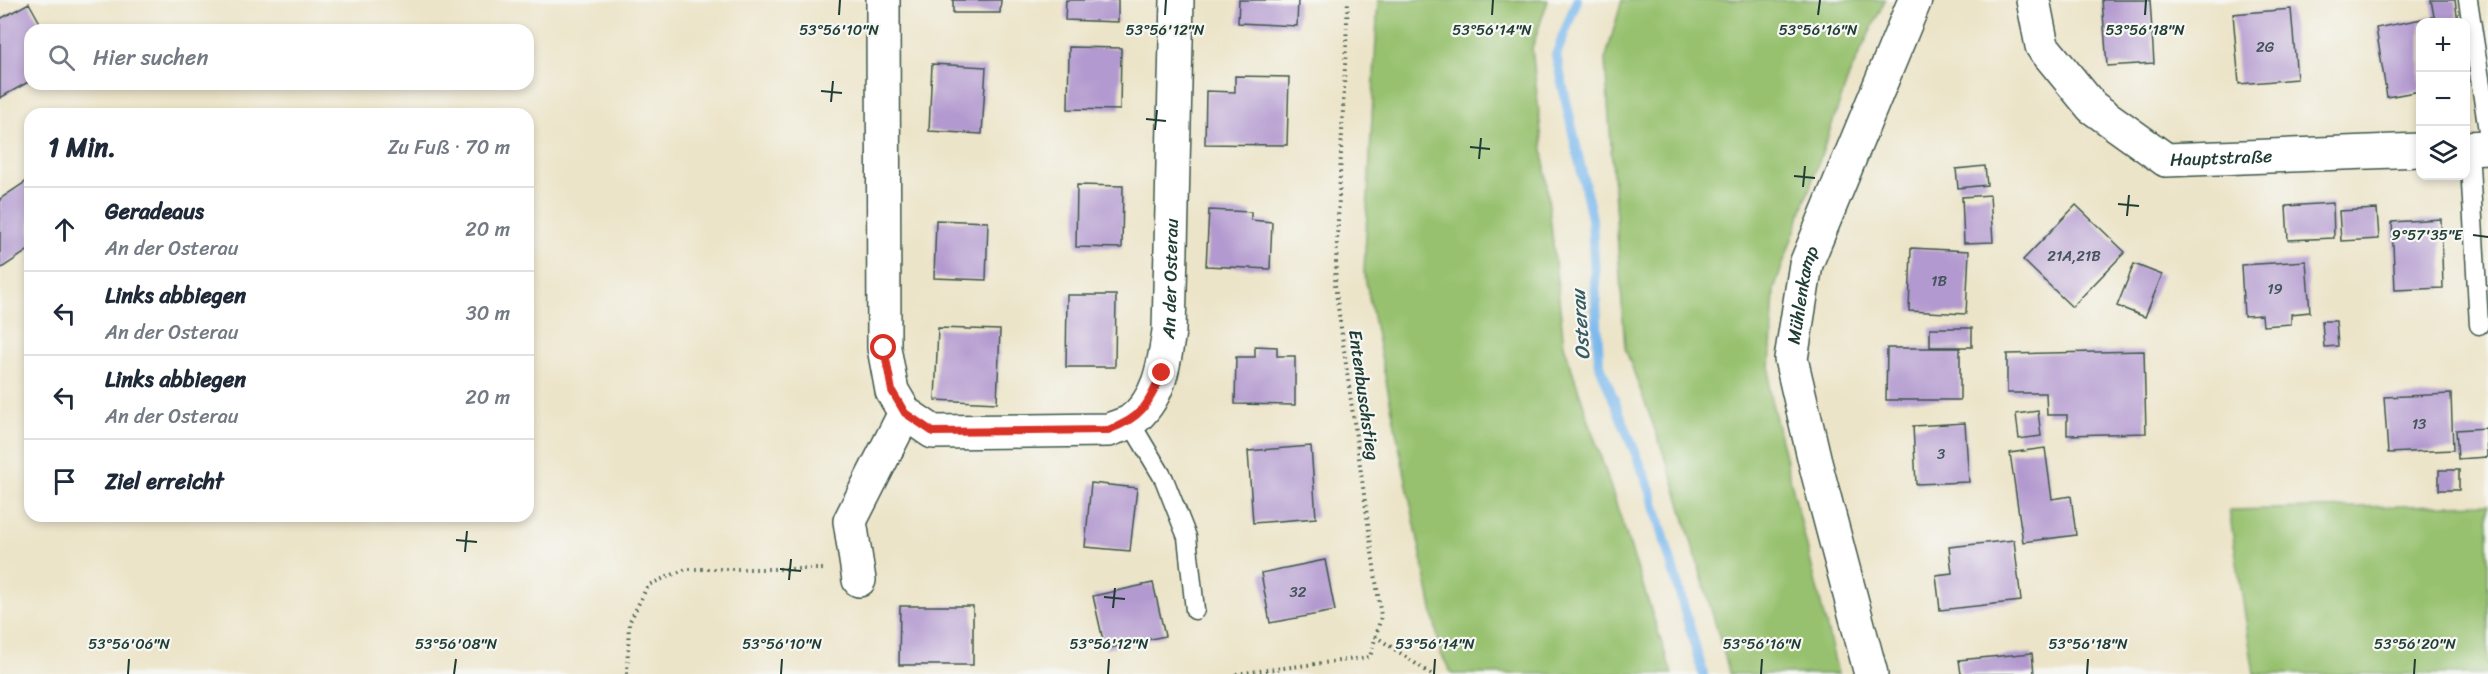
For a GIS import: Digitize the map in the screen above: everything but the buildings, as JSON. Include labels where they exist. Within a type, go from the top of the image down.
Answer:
[{"type":"street","points":[[883,0],[884,348],[892,391],[905,413],[933,432],[1108,430],[1130,422]]},
{"type":"street","name":"An der Osterau","points":[[1130,422],[1150,402],[1162,373],[1169,331],[1177,0]]},
{"type":"street","name":"Mühlenkamp","points":[[1871,674],[1817,470],[1791,359],[1806,264],[1915,0]]},
{"type":"street","name":"Hauptstraße","points":[[2033,0],[2042,46],[2092,107],[2166,160],[2416,150]]},
{"type":"street","points":[[859,580],[850,521],[905,413]]},
{"type":"lane","points":[[2468,0],[2478,143],[2479,326]]},
{"type":"lane","points":[[1130,422],[1164,479],[1187,537],[1195,610]]},
{"type":"path","name":"Entenbuschstieg","points":[[1236,674],[1370,657],[1381,617],[1335,285],[1348,0]]},
{"type":"path","points":[[627,674],[629,623],[648,585],[686,569],[825,568]]},
{"type":"path","points":[[1376,636],[1431,674]]},
{"type":"green space","points":[[1378,0],[1548,0],[1532,48],[1564,345],[1672,674],[1452,674],[1441,654],[1364,272]]},
{"type":"green space","points":[[1622,0],[1885,0],[1849,76],[1774,290],[1769,391],[1838,674],[1730,674],[1673,479],[1625,348],[1605,60]]},
{"type":"green space","points":[[2488,504],[2488,674],[2254,674],[2229,510]]},
{"type":"waterway","name":"Osterau","points":[[1577,0],[1556,55],[1592,219],[1599,363],[1650,489],[1703,674]]},
{"type":"route","points":[[884,348],[892,391],[905,413],[933,432],[1108,430],[1130,422],[1150,402],[1162,373]]}]
